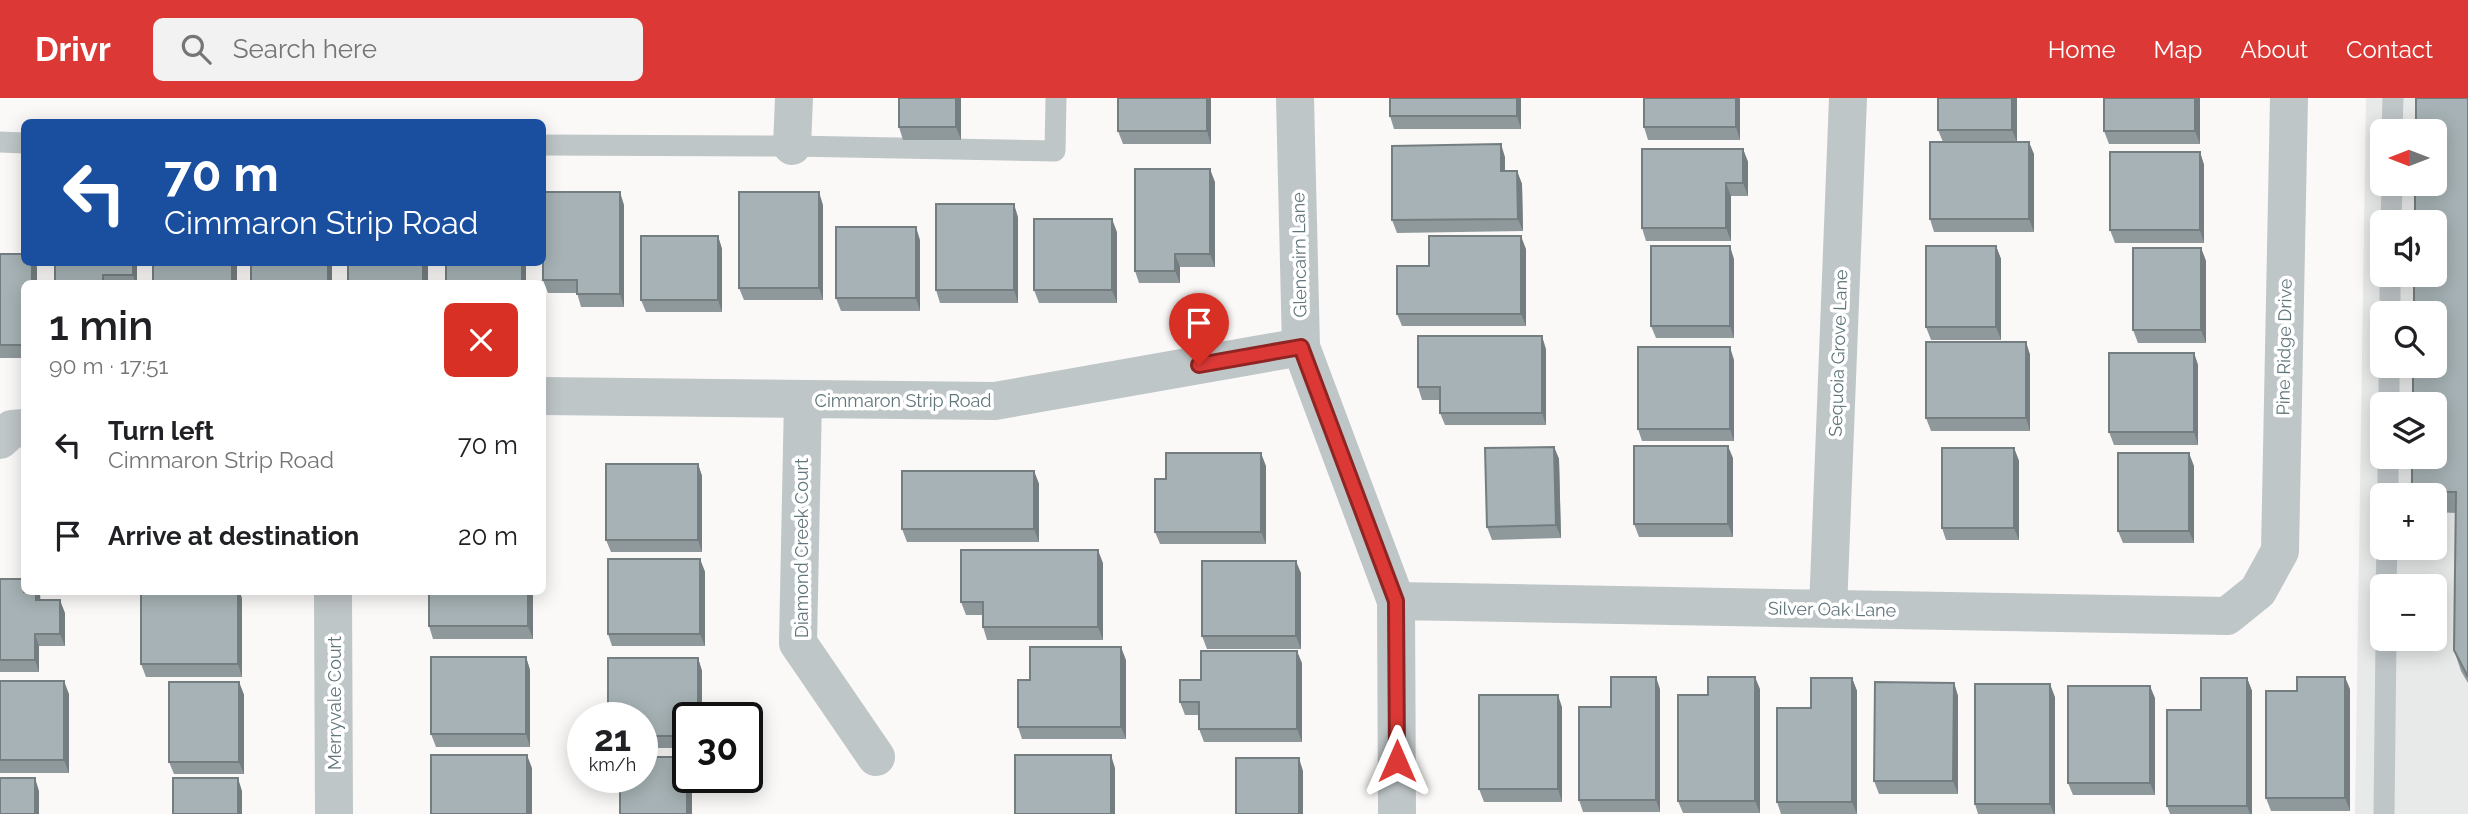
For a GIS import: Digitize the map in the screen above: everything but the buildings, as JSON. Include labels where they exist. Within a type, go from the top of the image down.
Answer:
[{"type":"street","points":[[792,146],[794,98]]},
{"type":"street","name":"Glencairn Lane","points":[[1295,98],[1301,347],[1396,601],[1397,814]]},
{"type":"street","name":"Sequoia Grove Lane","points":[[1828,609],[1848,98]]},
{"type":"street","name":"Pine Ridge Drive","points":[[2258,591],[2280,551],[2289,98]]},
{"type":"street","name":"Cimmaron Strip Road","points":[[546,396],[995,401],[1301,347]]},
{"type":"street","name":"Diamond Creek Court","points":[[803,399],[799,643],[876,757]]},
{"type":"street","points":[[0,439],[12,429],[21,428]]},
{"type":"street","name":"Silver Oak Lane","points":[[1396,601],[2227,616],[2258,591]]},
{"type":"street","name":"Merryvale Court","points":[[333,595],[334,814]]},
{"type":"lane","points":[[546,145],[1055,151],[1056,98]]},
{"type":"lane","points":[[2392,119],[2393,98]]},
{"type":"lane","points":[[0,142],[21,143]]},
{"type":"lane","points":[[2384,814],[2386,651]]},
{"type":"shaded area","points":[[2366,98],[2468,98],[2468,814],[2355,814]]},
{"type":"route","points":[[1199,365],[1301,347],[1396,601],[1397,761]]}]
